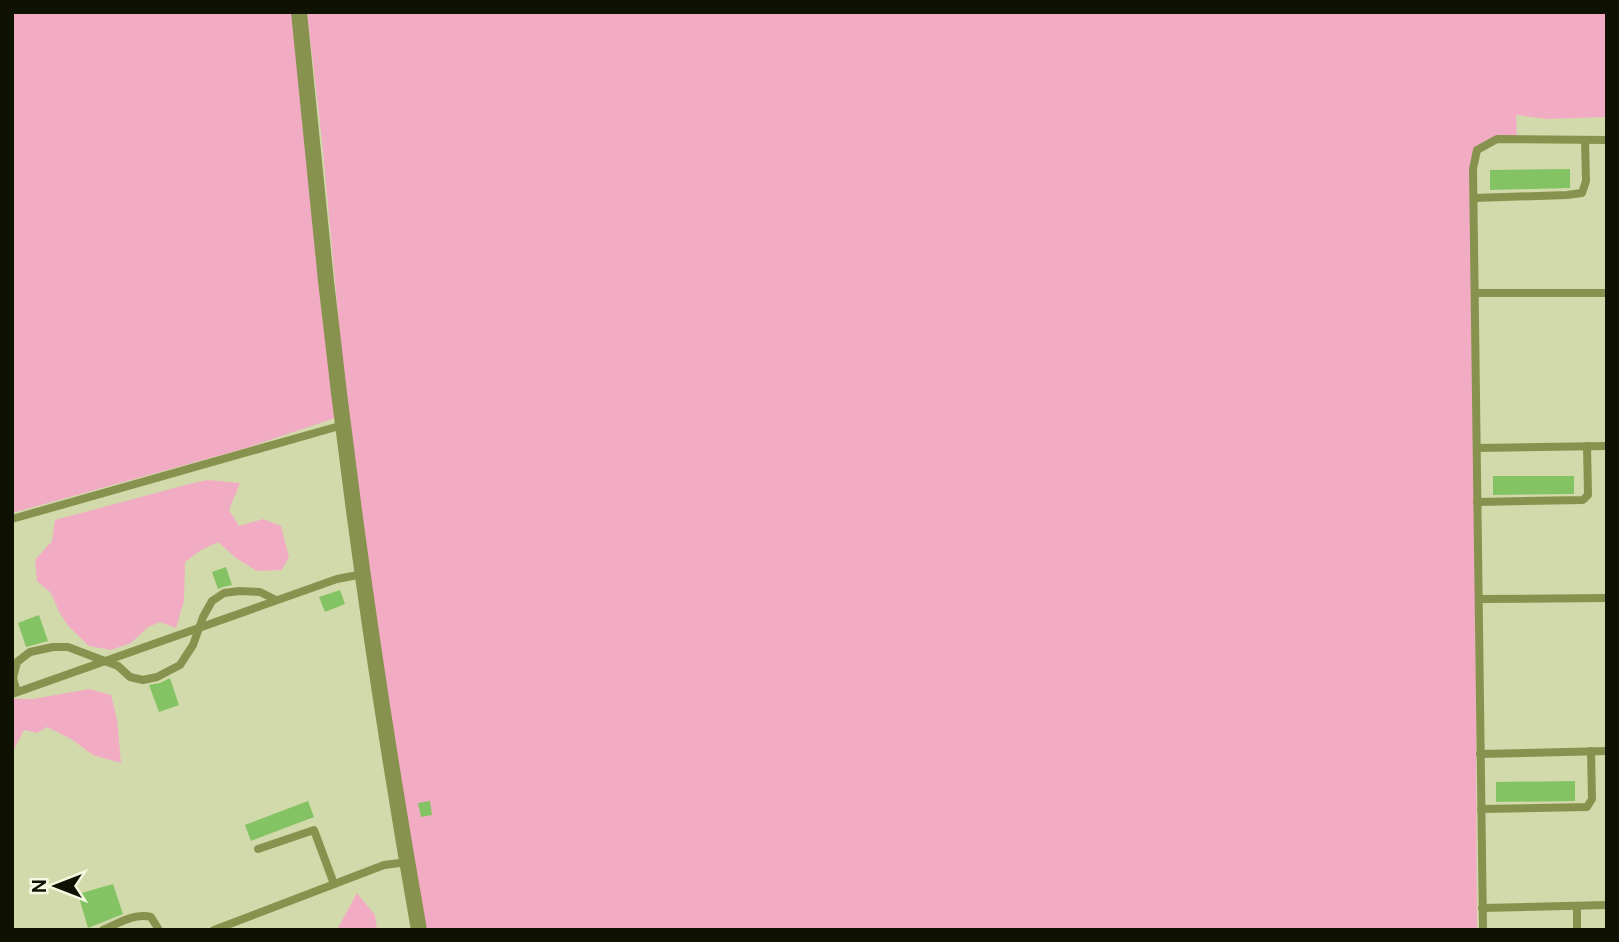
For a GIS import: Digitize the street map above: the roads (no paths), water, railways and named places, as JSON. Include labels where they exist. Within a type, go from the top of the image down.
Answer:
[{"type":"street","points":[[299,12],[326,283],[363,574],[419,930]]},
{"type":"lane","points":[[1483,930],[1474,169],[1477,150],[1497,139],[1607,140]]},
{"type":"lane","points":[[1474,198],[1582,193],[1586,181],[1585,139]]},
{"type":"lane","points":[[1475,293],[1607,293]]},
{"type":"lane","points":[[12,519],[344,425]]},
{"type":"lane","points":[[1478,502],[1583,500],[1588,495],[1587,446]]},
{"type":"lane","points":[[1477,448],[1607,446]]},
{"type":"lane","points":[[276,600],[260,592],[224,593],[212,601],[203,617],[199,627],[193,645],[180,665],[157,677],[143,680],[130,677],[118,666],[105,661],[68,647],[30,652],[17,662],[13,678],[15,693],[105,661],[199,627],[337,579],[363,574]]},
{"type":"lane","points":[[1479,599],[1607,598]]},
{"type":"lane","points":[[1481,809],[1587,807],[1592,799],[1591,751]]},
{"type":"lane","points":[[1480,754],[1607,751]]},
{"type":"lane","points":[[258,849],[314,830],[334,884]]},
{"type":"lane","points":[[214,930],[384,865],[407,862]]},
{"type":"lane","points":[[1482,908],[1607,905]]},
{"type":"lane","points":[[1577,906],[1577,930]]},
{"type":"lane","points":[[103,930],[142,915],[151,917],[159,930]]}]
